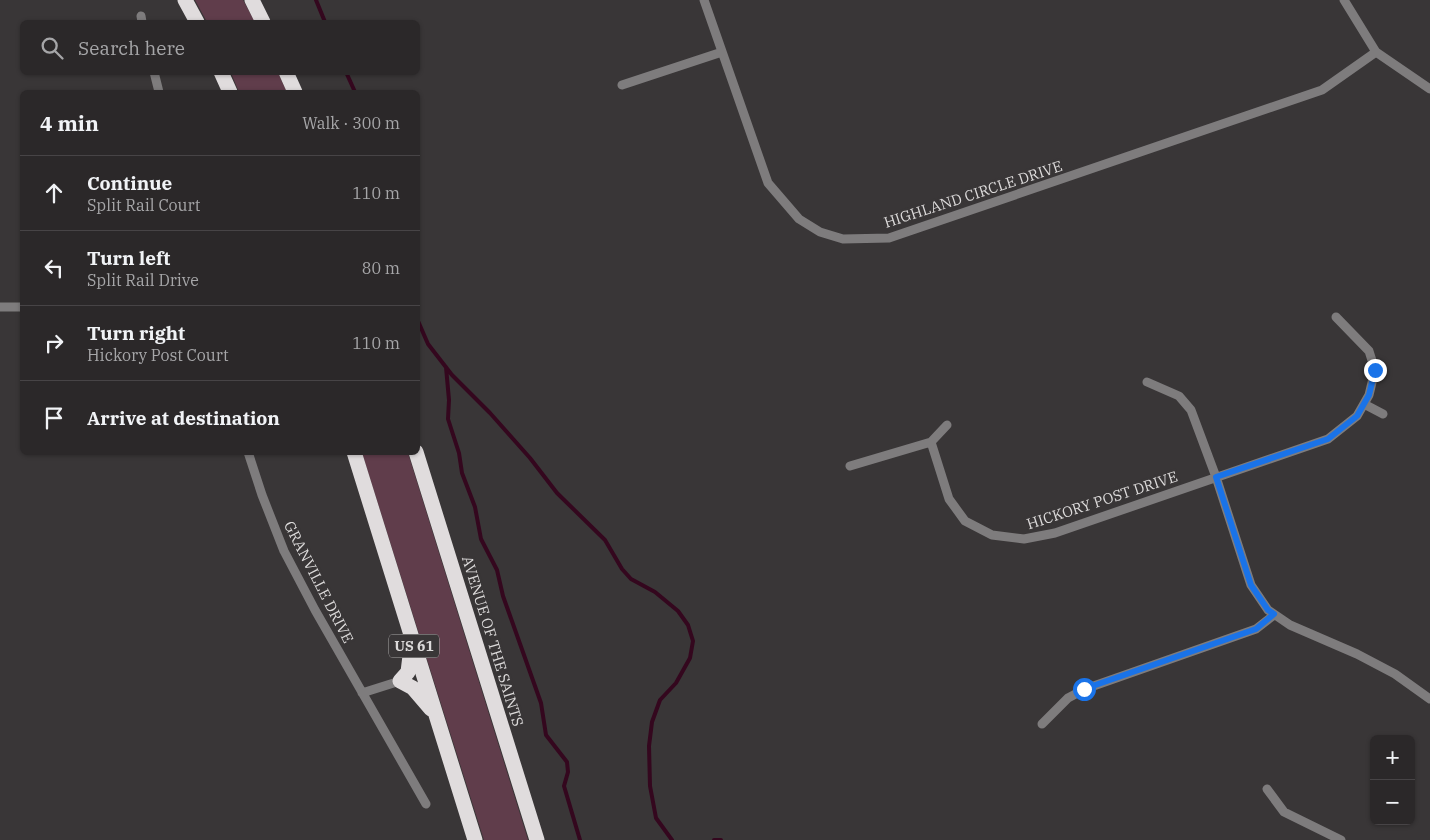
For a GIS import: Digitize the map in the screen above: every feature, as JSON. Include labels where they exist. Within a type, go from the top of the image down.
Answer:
[{"type":"highway","points":[[185,0],[196,20]]},
{"type":"highway","points":[[252,0],[262,20]]},
{"type":"highway","points":[[222,75],[229,90]]},
{"type":"highway","points":[[287,75],[294,90]]},
{"type":"highway","name":"US 61","points":[[355,455],[475,840]]},
{"type":"highway","name":"AVENUE OF THE SAINTS","points":[[417,455],[537,840]]},
{"type":"highway","points":[[412,640],[408,672],[400,682],[413,688],[435,714]]},
{"type":"street","name":"HIGHLAND CIRCLE DRIVE","points":[[704,0],[768,183],[799,219],[820,232],[843,240],[889,238],[1322,90],[1376,52]]},
{"type":"street","points":[[1344,0],[1376,52],[1430,89]]},
{"type":"street","points":[[622,85],[722,52]]},
{"type":"street","points":[[155,75],[158,90]]},
{"type":"street","points":[[0,307],[20,307]]},
{"type":"street","name":"HICKORY POST DRIVE","points":[[931,442],[949,499],[965,521],[992,535],[1024,539],[1055,533],[1328,439],[1357,416],[1369,395],[1375,370],[1369,351],[1336,317]]},
{"type":"street","points":[[1146,382],[1179,396],[1191,410],[1216,477],[1251,585],[1268,610],[1290,625],[1357,654],[1395,674],[1430,699]]},
{"type":"street","points":[[1364,404],[1383,414]]},
{"type":"street","points":[[850,466],[931,442],[947,425]]},
{"type":"street","name":"GRANVILLE DRIVE","points":[[249,455],[284,551],[315,610],[426,804]]},
{"type":"street","points":[[1042,724],[1068,698],[1084,689],[1256,629],[1274,614]]},
{"type":"street","points":[[362,693],[400,682]]},
{"type":"street","points":[[1267,789],[1284,812],[1341,840]]},
{"type":"shaded area","points":[[195,0],[243,0],[254,20],[206,20]]},
{"type":"shaded area","points":[[232,75],[279,75],[286,90],[238,90]]},
{"type":"shaded area","points":[[363,455],[409,455],[528,840],[484,840]]},
{"type":"waterway","points":[[316,0],[324,20]]},
{"type":"waterway","points":[[347,75],[354,90]]},
{"type":"waterway","points":[[420,326],[428,344],[452,375],[490,413],[530,458],[557,493],[605,540],[622,569],[631,579],[655,592],[678,611],[688,625],[693,641],[690,658],[676,683],[660,700],[652,722],[649,746],[650,786],[656,818],[672,840]]},
{"type":"waterway","points":[[446,367],[449,400],[448,419],[459,453],[462,473],[475,507],[481,539],[497,570],[503,596],[541,703],[546,735],[567,762],[568,772],[564,786],[580,840]]},
{"type":"waterway","points":[[714,840],[721,840]]},
{"type":"route","points":[[1084,689],[1256,629],[1274,614],[1268,610],[1251,585],[1216,477],[1328,439],[1357,416],[1369,395],[1375,370]]}]
